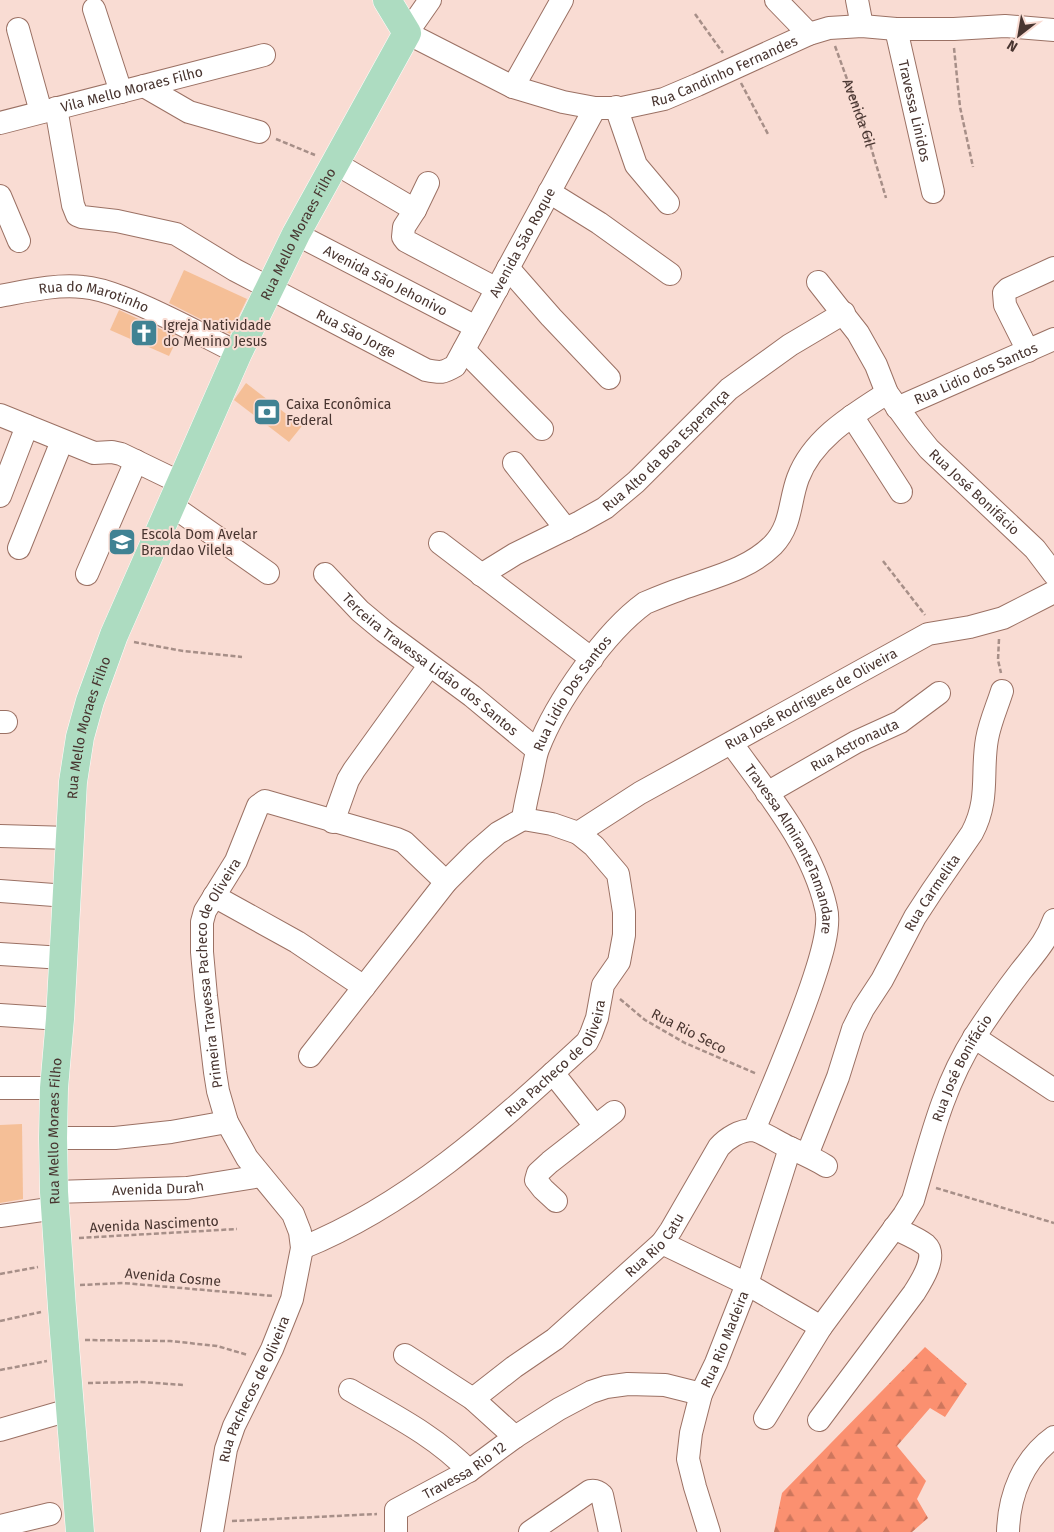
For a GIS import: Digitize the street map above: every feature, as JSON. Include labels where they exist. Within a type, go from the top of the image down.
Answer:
[{"type":"main road","points":[[387,0],[407,33]]},
{"type":"main road","name":"Rua Mello Moraes Filho","points":[[80,1532],[79,1506],[63,1412],[62,1308],[53,1138],[54,1088],[60,1019],[54,957],[67,896],[64,838],[80,737],[90,701],[114,635],[238,353],[296,234],[407,33]]},
{"type":"street","points":[[407,33],[430,0]]},
{"type":"street","points":[[513,87],[562,0]]},
{"type":"street","points":[[776,0],[819,31]]},
{"type":"street","points":[[857,0],[862,26]]},
{"type":"street","points":[[94,9],[121,92]]},
{"type":"street","name":"Rua Candinho Fernandes","points":[[407,33],[513,87],[563,102],[606,108],[664,99],[737,75],[819,31],[862,26],[896,29],[954,29],[1005,26],[1054,30]]},
{"type":"street","points":[[18,29],[49,110],[77,215],[144,226],[176,234],[235,270],[270,287]]},
{"type":"street","name":"Travessa Linidos","points":[[896,29],[933,192]]},
{"type":"street","name":"Vila Mello Moraes Filho","points":[[0,123],[264,55]]},
{"type":"street","points":[[144,86],[189,112],[260,132]]},
{"type":"street","points":[[606,108],[636,165],[668,202]]},
{"type":"street","name":"Avenida São Roque","points":[[445,372],[455,366],[549,192],[606,108]]},
{"type":"street","points":[[335,163],[415,210]]},
{"type":"street","points":[[428,183],[415,210],[404,227],[403,237],[406,241],[497,289]]},
{"type":"street","points":[[549,192],[605,227],[670,274]]},
{"type":"street","points":[[0,196],[18,240]]},
{"type":"street","name":"Avenida São Jehonivo","points":[[296,234],[476,327]]},
{"type":"street","points":[[508,268],[609,378]]},
{"type":"street","points":[[1028,350],[1005,305],[1004,293],[1008,289],[1054,268]]},
{"type":"street","points":[[818,282],[858,333],[876,365],[892,400]]},
{"type":"street","name":"Rua do Marotinho","points":[[0,296],[71,286],[102,290],[152,310],[238,353]]},
{"type":"street","name":"Rua São Jorge","points":[[270,287],[426,370],[445,372]]},
{"type":"street","name":"Rua Alto da Boa Esperança","points":[[481,574],[515,554],[605,508],[636,482],[729,389],[790,346],[844,313]]},
{"type":"street","name":"Rua Lidio dos Santos","points":[[892,400],[1054,339]]},
{"type":"street","points":[[464,350],[542,429]]},
{"type":"street","name":"Rua Lidio Dos Santos","points":[[523,819],[537,750],[558,705],[618,626],[632,612],[645,603],[742,567],[773,545],[784,530],[798,478],[813,451],[852,416],[892,400]]},
{"type":"street","name":"Rua José Bonifácio","points":[[892,400],[929,449],[1035,549],[1054,574]]},
{"type":"street","points":[[0,415],[94,453],[114,452],[136,460],[268,573]]},
{"type":"street","points":[[852,416],[901,492]]},
{"type":"street","points":[[0,496],[27,426]]},
{"type":"street","points":[[19,548],[62,441]]},
{"type":"street","points":[[87,574],[136,460]]},
{"type":"street","points":[[514,464],[566,529]]},
{"type":"street","points":[[440,543],[592,659]]},
{"type":"street","name":"Terceira Travessa Lidão dos Santos","points":[[325,574],[360,611],[429,666],[472,696],[537,750]]},
{"type":"street","name":"Rua José Rodrigues de Oliveira","points":[[578,833],[640,793],[732,744],[928,634],[970,627],[1003,618],[1054,592]]},
{"type":"street","points":[[429,666],[373,741],[354,770],[348,780],[334,822],[404,842],[446,882]]},
{"type":"street","name":"Rua Carmelita","points":[[808,1156],[838,1077],[853,1030],[863,1009],[882,980],[920,911],[980,818],[984,791],[987,739],[1002,691]]},
{"type":"street","name":"Rua Astronauta","points":[[767,794],[856,742],[900,722],[939,694]]},
{"type":"street","name":"Travessa AlmiranteTamandare","points":[[732,744],[799,842],[815,874],[827,910],[826,931],[818,966],[775,1081],[754,1130]]},
{"type":"street","name":"Primeira Travessa Pacheco de Oliveira","points":[[302,1248],[300,1232],[293,1214],[261,1176],[242,1149],[227,1122],[218,1091],[206,996],[202,952],[204,915],[208,905],[236,861],[257,809],[263,802],[267,801],[334,822]]},
{"type":"street","points":[[310,1056],[446,882],[498,833],[523,819]]},
{"type":"street","name":"Rua Pacheco de Oliveira","points":[[302,1248],[336,1235],[427,1178],[499,1121],[587,1042],[597,1018],[603,985],[619,962],[624,935],[624,912],[618,874],[594,846],[578,833],[552,824],[523,819]]},
{"type":"street","points":[[0,836],[64,838]]},
{"type":"street","points":[[0,891],[67,896]]},
{"type":"street","points":[[214,896],[297,942],[364,987]]},
{"type":"street","name":"Rua José Bonifácio","points":[[765,1418],[821,1327],[904,1215],[918,1183],[947,1088],[974,1037],[992,1010],[1040,948],[1054,920]]},
{"type":"street","points":[[0,954],[54,957]]},
{"type":"street","points":[[0,1016],[60,1019]]},
{"type":"street","points":[[974,1037],[1054,1090]]},
{"type":"street","points":[[553,1073],[595,1126]]},
{"type":"street","points":[[0,1088],[54,1088]]},
{"type":"street","points":[[556,1201],[536,1180],[538,1173],[614,1112]]},
{"type":"street","points":[[53,1138],[115,1138],[171,1132],[227,1122]]},
{"type":"street","points":[[754,1130],[808,1156]]},
{"type":"street","name":"Rua Rio Catu","points":[[474,1399],[514,1367],[554,1339],[662,1243],[672,1230],[719,1146],[729,1137],[754,1130]]},
{"type":"street","name":"Rua Rio Madeira","points":[[710,1532],[694,1487],[688,1459],[701,1394],[716,1363],[747,1284],[808,1156]]},
{"type":"street","name":"Avenida Durah","points":[[0,1216],[55,1200],[187,1188],[261,1176]]},
{"type":"street","points":[[820,1420],[914,1293],[927,1271],[931,1252],[927,1246],[894,1228]]},
{"type":"street","points":[[662,1243],[747,1284],[821,1327]]},
{"type":"street","name":"Rua Pachecos de Oliveira","points":[[213,1527],[226,1449],[234,1426],[272,1349],[292,1299],[302,1248]]},
{"type":"street","points":[[405,1355],[474,1399],[516,1437]]},
{"type":"street","name":"Travessa Rio 12","points":[[396,1510],[469,1471],[559,1409],[591,1392],[606,1387],[628,1384],[665,1385],[701,1394]]},
{"type":"street","points":[[350,1390],[440,1445],[455,1456],[469,1471]]},
{"type":"street","points":[[0,1430],[63,1412]]},
{"type":"street","points":[[1008,1532],[1010,1505],[1016,1485],[1038,1450],[1054,1437]]},
{"type":"street","points":[[532,1531],[594,1490],[602,1495],[610,1532]]},
{"type":"street","points":[[396,1510],[396,1532]]},
{"type":"street","points":[[0,1526],[50,1514]]},
{"type":"path","points":[[695,14],[737,75],[769,136]]},
{"type":"path","points":[[954,29],[960,107],[973,167]]},
{"type":"path","name":"Avenida Gil","points":[[819,31],[868,137],[886,198]]},
{"type":"path","points":[[260,132],[335,163]]},
{"type":"path","points":[[884,561],[938,632]]},
{"type":"path","points":[[1002,691],[1004,683],[998,660],[999,638],[1003,618]]},
{"type":"path","points":[[114,635],[134,642],[182,651],[242,657]]},
{"type":"path","name":"Rua Rio Seco","points":[[603,985],[645,1020],[685,1043],[726,1062],[775,1081]]},
{"type":"path","points":[[918,1183],[1054,1223]]},
{"type":"path","name":"Avenida Nascimento","points":[[72,1238],[237,1229]]},
{"type":"path","points":[[0,1274],[39,1267]]},
{"type":"path","name":"Avenida Cosme","points":[[77,1285],[123,1283],[266,1295]]},
{"type":"path","points":[[0,1321],[62,1308]]},
{"type":"path","points":[[82,1340],[170,1341],[217,1346],[252,1356]]},
{"type":"path","points":[[0,1370],[47,1361]]},
{"type":"path","points":[[86,1383],[142,1382],[184,1385]]},
{"type":"path","points":[[213,1527],[380,1514],[396,1510]]},
{"type":"green space","points":[[925,1347],[967,1384],[945,1417],[930,1408],[897,1446],[926,1481],[917,1499],[928,1518],[912,1532],[774,1532],[782,1493]]},
{"type":"building","points":[[184,270],[247,299],[230,334],[169,303]]},
{"type":"building","name":"Igreja Natividade do Menino Jesus","points":[[119,310],[178,337],[169,356],[110,330]]},
{"type":"building","name":"Caixa Econômica Federal","points":[[246,383],[302,426],[289,442],[234,400]]},
{"type":"building","points":[[22,1124],[23,1199],[0,1203],[0,1125]]},
{"type":"place","name":"Igreja Natividade do Menino Jesus","points":[[144,333]]},
{"type":"place","name":"Caixa Econômica Federal","points":[[267,412]]},
{"type":"place","name":"Escola Dom Avelar Brandao Vilela","points":[[122,542]]}]
